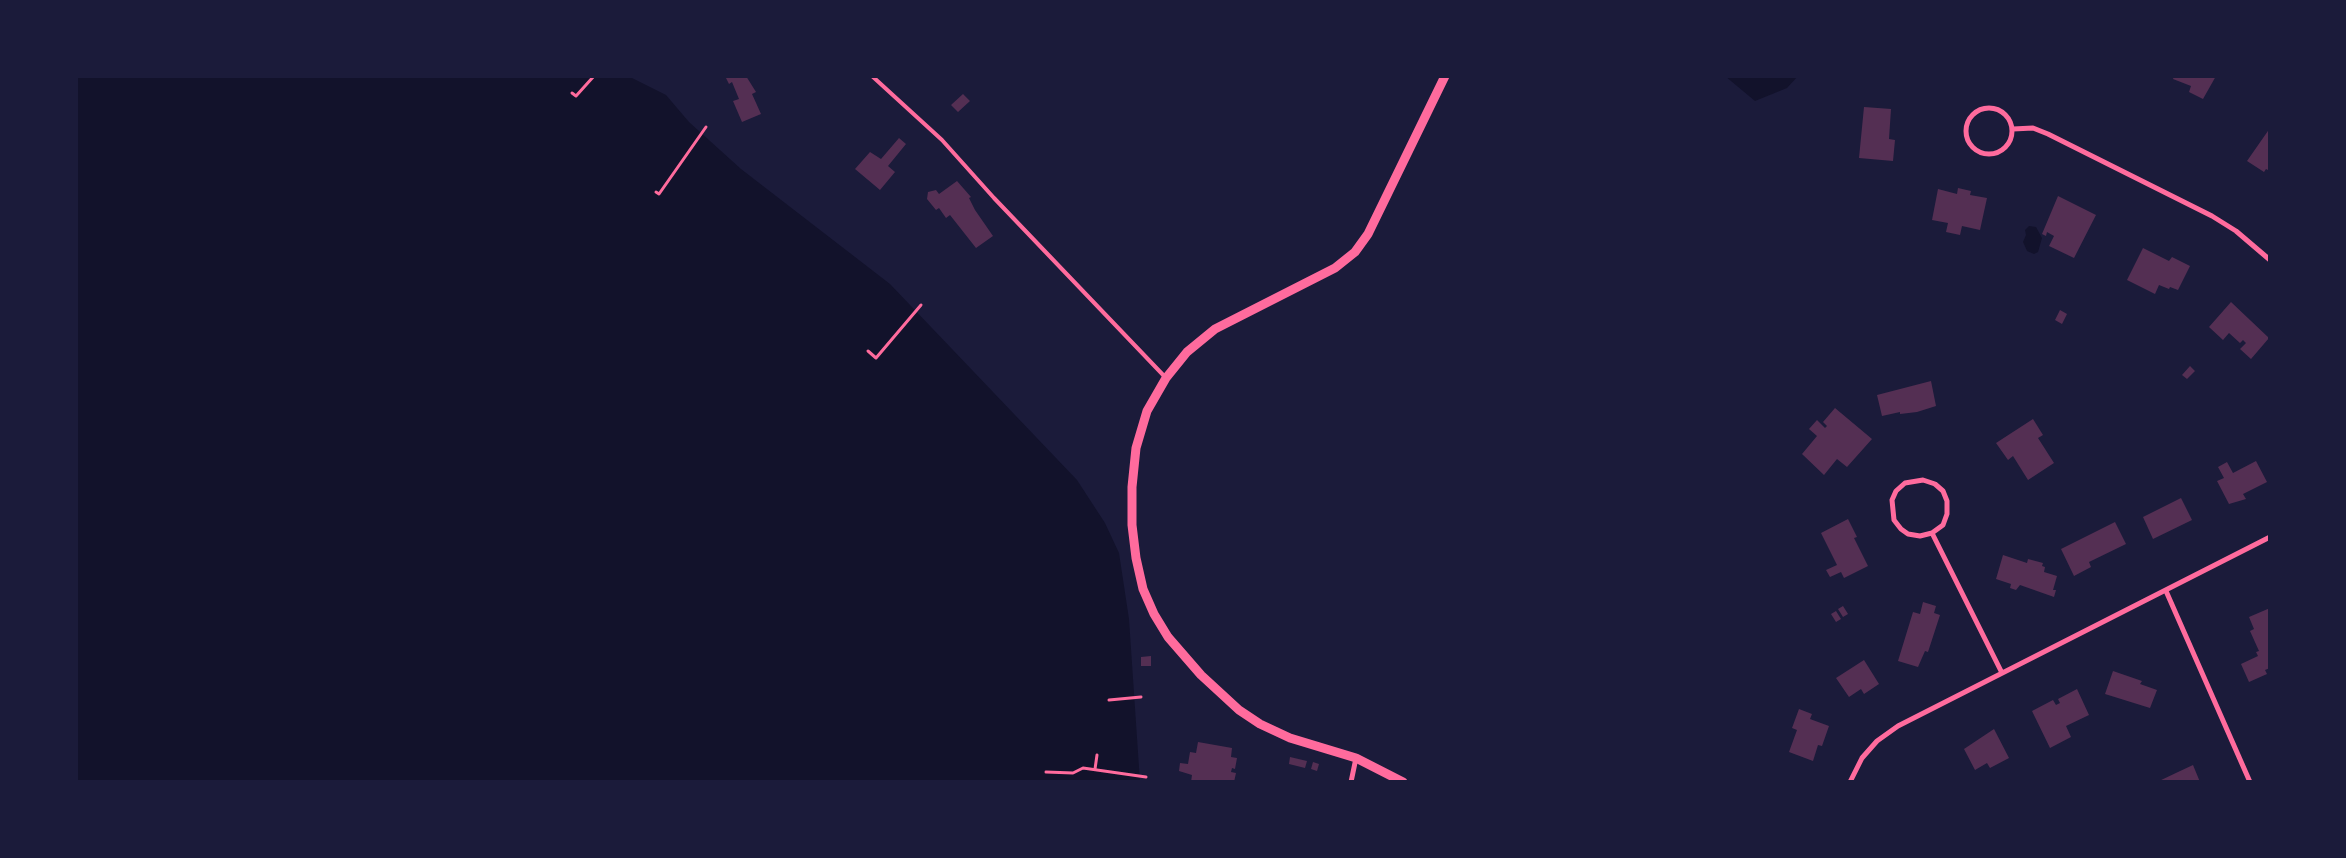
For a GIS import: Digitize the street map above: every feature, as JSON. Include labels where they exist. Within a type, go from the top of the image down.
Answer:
[{"type":"street","points":[[1403,782],[1356,758],[1290,738],[1260,724],[1240,710],[1201,675],[1168,637],[1154,614],[1143,588],[1136,558],[1132,525],[1132,487],[1136,448],[1147,411],[1166,378],[1187,352],[1215,329],[1335,268],[1356,252],[1368,234],[1445,76]]},
{"type":"street","points":[[1993,108],[2002,111],[2010,120],[2013,129],[2012,138],[2006,148],[1998,153],[1987,154],[1978,152],[1970,144],[1966,134],[1967,124],[1973,114],[1982,109],[1993,108]]},
{"type":"street","points":[[2013,129],[2033,128],[2048,134],[2212,216],[2236,231],[2270,260]]},
{"type":"street","points":[[1924,480],[1935,484],[1942,491],[1947,501],[1947,514],[1942,524],[1932,533],[1920,536],[1908,534],[1894,520],[1892,500],[1896,491],[1905,483],[1924,480]]},
{"type":"street","points":[[1932,533],[2002,673]]},
{"type":"street","points":[[1850,782],[1862,758],[1877,741],[1898,726],[2270,537]]},
{"type":"street","points":[[2166,591],[2250,782]]},
{"type":"street","points":[[1351,782],[1356,758]]},
{"type":"lane","points":[[872,76],[942,140],[994,198],[1166,378]]},
{"type":"path","points":[[572,93],[576,96],[594,76]]},
{"type":"path","points":[[656,192],[659,194],[706,127]]},
{"type":"path","points":[[868,351],[876,358],[921,305]]},
{"type":"path","points":[[1110,700],[1141,697]]},
{"type":"path","points":[[1095,770],[1097,755]]},
{"type":"path","points":[[1046,772],[1059,774],[1073,773],[1083,768],[1146,777]]},
{"type":"shaded area","points":[[76,76],[628,76],[666,95],[689,122],[741,169],[890,284],[1077,480],[1105,523],[1119,553],[1129,619],[1140,782],[76,782]]},
{"type":"shaded area","points":[[1725,76],[1798,76],[1787,88],[1755,101]]},
{"type":"shaded area","points":[[2029,226],[2036,227],[2042,238],[2038,252],[2034,254],[2027,251],[2023,242],[2026,235],[2025,230]]},
{"type":"building","points":[[725,76],[746,76],[756,92],[752,94],[761,114],[742,122],[733,101],[739,99],[732,82],[729,84]]},
{"type":"building","points":[[2174,76],[2216,76],[2203,99],[2189,92],[2191,86],[2173,79]]},
{"type":"building","points":[[963,94],[970,101],[958,112],[951,105]]},
{"type":"building","points":[[1864,107],[1891,109],[1889,139],[1895,140],[1893,161],[1859,158]]},
{"type":"building","points":[[2270,128],[2270,171],[2266,169],[2264,172],[2247,161]]},
{"type":"building","points":[[899,138],[906,144],[888,166],[895,172],[880,190],[855,169],[870,152],[881,159]]},
{"type":"building","points":[[957,181],[971,197],[969,198],[975,210],[993,236],[976,248],[950,215],[946,218],[939,208],[936,210],[927,199],[928,192],[936,190],[939,194]]},
{"type":"building","points":[[1958,188],[1971,191],[1970,195],[1987,198],[1980,230],[1962,226],[1960,235],[1946,232],[1948,223],[1932,220],[1938,189],[1957,194]]},
{"type":"building","points":[[2058,196],[2096,215],[2074,258],[2049,246],[2054,236],[2047,232],[2046,236],[2042,234]]},
{"type":"building","points":[[2143,248],[2169,261],[2172,257],[2190,266],[2178,290],[2159,285],[2155,294],[2127,280]]},
{"type":"building","points":[[2231,302],[2269,338],[2251,359],[2240,349],[2246,343],[2243,340],[2240,343],[2229,333],[2223,340],[2209,327]]},
{"type":"building","points":[[2060,310],[2067,314],[2062,324],[2055,320]]},
{"type":"building","points":[[2190,366],[2195,371],[2187,379],[2182,375]]},
{"type":"building","points":[[1931,381],[1936,406],[1917,412],[1900,414],[1900,412],[1882,416],[1877,395]]},
{"type":"building","points":[[1835,408],[1872,439],[1847,467],[1837,459],[1824,475],[1802,454],[1817,436],[1809,429],[1817,420],[1825,428],[1827,426],[1823,422]]},
{"type":"building","points":[[2033,419],[2043,435],[2038,438],[2054,463],[2028,480],[2013,456],[2008,460],[1996,443]]},
{"type":"building","points":[[2256,461],[2267,482],[2243,494],[2246,499],[2229,504],[2217,481],[2224,478],[2218,467],[2227,462],[2233,473]]},
{"type":"building","points":[[2181,498],[2192,520],[2153,539],[2143,517]]},
{"type":"building","points":[[1848,519],[1857,537],[1854,538],[1868,566],[1844,578],[1841,572],[1830,577],[1826,570],[1837,565],[1821,533]]},
{"type":"building","points":[[2115,522],[2126,544],[2089,562],[2091,567],[2074,576],[2061,549]]},
{"type":"building","points":[[2003,555],[2027,563],[2028,559],[2043,563],[2042,566],[2045,567],[2044,572],[2057,576],[2053,590],[2056,590],[2054,597],[2020,585],[2016,590],[2010,588],[2011,584],[1996,579]]},
{"type":"building","points":[[1923,602],[1936,606],[1934,613],[1940,615],[1928,652],[1925,651],[1918,667],[1898,661],[1913,612],[1920,614]]},
{"type":"building","points":[[1843,606],[1848,614],[1843,617],[1838,609]]},
{"type":"building","points":[[2270,608],[2270,668],[2265,670],[2267,674],[2249,682],[2241,664],[2258,656],[2256,652],[2259,651],[2250,631],[2254,629],[2249,617]]},
{"type":"building","points":[[1836,611],[1841,619],[1836,622],[1831,614]]},
{"type":"building","points":[[1151,656],[1151,666],[1141,666],[1141,657]]},
{"type":"building","points":[[1864,660],[1879,684],[1864,694],[1861,689],[1849,697],[1836,678]]},
{"type":"building","points":[[2113,671],[2142,681],[2140,684],[2157,690],[2150,708],[2105,694]]},
{"type":"building","points":[[2077,689],[2089,715],[2066,726],[2071,737],[2050,748],[2032,711],[2053,700],[2056,705],[2060,703],[2058,699]]},
{"type":"building","points":[[1799,709],[1812,714],[1810,719],[1829,726],[1822,746],[1818,745],[1813,761],[1789,752],[1797,730],[1792,728]]},
{"type":"building","points":[[1994,729],[2009,758],[1990,768],[1987,763],[1975,770],[1964,749]]},
{"type":"building","points":[[1198,742],[1232,748],[1231,757],[1237,758],[1235,769],[1232,768],[1231,772],[1236,773],[1234,782],[1191,782],[1192,775],[1179,771],[1180,763],[1188,764],[1190,752],[1196,753]]},
{"type":"building","points":[[1290,757],[1307,761],[1305,768],[1289,764]]},
{"type":"building","points":[[1313,762],[1319,764],[1317,771],[1311,769]]},
{"type":"building","points":[[2193,765],[2200,782],[2157,782],[2178,772]]}]
